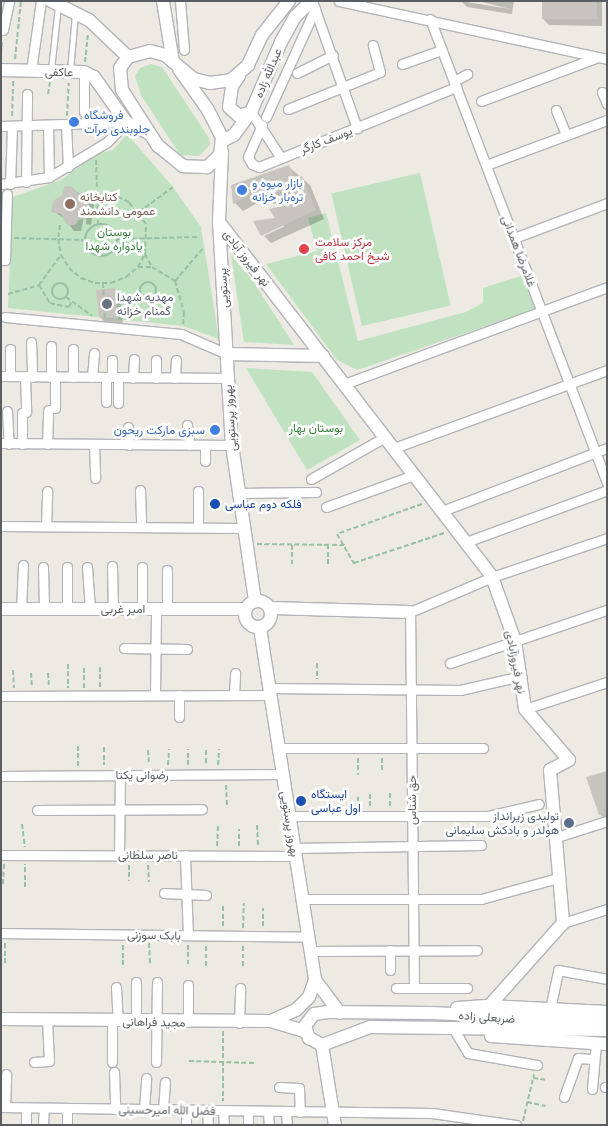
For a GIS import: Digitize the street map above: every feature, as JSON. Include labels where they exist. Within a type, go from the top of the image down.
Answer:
[{"type":"street","points":[[3,24],[9,1]]},
{"type":"street","points":[[31,71],[41,1]]},
{"type":"street","points":[[163,1],[176,65],[214,119],[222,144]]},
{"type":"street","points":[[180,1],[184,50]]},
{"type":"street","name":"عبدالله زاده","points":[[128,57],[142,52],[158,52],[194,79],[210,83],[231,80],[240,74],[272,21],[289,1]]},
{"type":"street","points":[[339,1],[359,3],[603,58]]},
{"type":"street","points":[[54,3],[89,20],[128,57],[120,68],[119,82],[149,133]]},
{"type":"street","points":[[313,4],[333,55],[357,128]]},
{"type":"street","points":[[264,121],[313,4]]},
{"type":"street","name":"عبدالله زاده","points":[[149,133],[165,154],[178,164],[192,168],[207,167],[214,163],[222,144],[234,135],[251,112],[281,42],[295,17],[313,4]]},
{"type":"street","name":"غلامرضا همدانی","points":[[430,19],[607,483]]},
{"type":"street","points":[[288,109],[380,72],[372,45]]},
{"type":"street","points":[[402,64],[442,50]]},
{"type":"street","points":[[297,73],[333,55]]},
{"type":"street","points":[[481,101],[603,58]]},
{"type":"street","name":"عاکفی","points":[[8,70],[84,72],[94,77],[126,122],[149,133]]},
{"type":"street","points":[[84,72],[84,112]]},
{"type":"street","points":[[240,74],[232,86],[229,108],[239,116],[251,112],[264,121],[281,158]]},
{"type":"street","name":"یوسف کارگر","points":[[264,121],[248,157],[252,164],[259,167],[357,128],[455,84],[467,74]]},
{"type":"street","points":[[602,92],[607,104]]},
{"type":"street","points":[[26,182],[28,94]]},
{"type":"street","points":[[556,110],[566,135]]},
{"type":"street","points":[[486,165],[607,120]]},
{"type":"street","points":[[12,126],[6,184],[49,177],[107,142],[126,122]]},
{"type":"street","points":[[1,126],[126,122]]},
{"type":"street","points":[[48,125],[49,177]]},
{"type":"street","points":[[66,125],[68,167]]},
{"type":"street","name":"نهر فیروز آبادی","points":[[222,144],[219,222],[302,329]]},
{"type":"street","points":[[3,260],[7,194]]},
{"type":"street","points":[[514,238],[607,203]]},
{"type":"street","name":"پرستویی","points":[[219,222],[227,354]]},
{"type":"street","points":[[344,384],[607,287]]},
{"type":"street","points":[[5,317],[181,334],[227,354],[322,356]]},
{"type":"street","name":"نهر فیروزآبادی","points":[[302,329],[492,577],[515,641],[525,708],[569,760],[550,770],[554,838],[563,923]]},
{"type":"street","points":[[22,444],[31,342]]},
{"type":"street","points":[[47,444],[52,409],[53,377],[51,346]]},
{"type":"street","points":[[10,349],[6,376],[227,378]]},
{"type":"street","points":[[72,377],[73,349]]},
{"type":"street","points":[[92,377],[94,353]]},
{"type":"street","name":"بهروز پرستویی","points":[[227,354],[232,445],[245,544],[250,605]]},
{"type":"street","points":[[133,378],[134,359]]},
{"type":"street","points":[[112,360],[112,377],[118,403]]},
{"type":"street","points":[[156,360],[156,378]]},
{"type":"street","points":[[175,378],[176,360]]},
{"type":"street","points":[[394,448],[607,370]]},
{"type":"street","points":[[106,402],[112,377]]},
{"type":"street","points":[[7,411],[5,443],[232,445]]},
{"type":"street","points":[[187,425],[189,445]]},
{"type":"street","points":[[128,427],[129,445]]},
{"type":"street","points":[[311,479],[385,437]]},
{"type":"street","points":[[94,444],[95,478]]},
{"type":"street","points":[[205,445],[205,461]]},
{"type":"street","points":[[442,511],[607,448]]},
{"type":"street","points":[[326,507],[414,475]]},
{"type":"street","points":[[140,490],[141,527]]},
{"type":"street","points":[[466,542],[607,490]]},
{"type":"street","points":[[46,526],[47,491]]},
{"type":"street","points":[[198,491],[198,527]]},
{"type":"street","points":[[237,492],[316,492]]},
{"type":"street","points":[[1,526],[243,528]]},
{"type":"street","points":[[270,608],[270,620],[260,628],[247,622],[250,605],[270,608],[410,612],[492,577],[607,538]]},
{"type":"street","points":[[21,609],[23,565]]},
{"type":"street","points":[[112,566],[113,609]]},
{"type":"street","points":[[67,567],[67,609]]},
{"type":"street","points":[[87,567],[90,609]]},
{"type":"street","points":[[142,567],[142,609]]},
{"type":"street","points":[[43,568],[44,609]]},
{"type":"street","points":[[155,695],[156,649],[167,570]]},
{"type":"street","name":"امیر غربی","points":[[1,609],[162,609],[250,605]]},
{"type":"street","points":[[450,663],[607,610]]},
{"type":"street","name":"حق شناس","points":[[410,612],[414,988]]},
{"type":"street","name":"بهروز پرستویی","points":[[260,628],[315,980],[340,1013]]},
{"type":"street","points":[[124,648],[187,649]]},
{"type":"street","points":[[234,695],[235,673]]},
{"type":"street","points":[[1,696],[234,695],[318,689],[460,690],[521,676]]},
{"type":"street","points":[[525,708],[607,682]]},
{"type":"street","points":[[179,695],[179,717]]},
{"type":"street","points":[[278,748],[483,748]]},
{"type":"street","name":"رضوانی یکتا","points":[[1,776],[282,774]]},
{"type":"street","points":[[120,775],[120,810],[124,856]]},
{"type":"street","points":[[288,816],[488,816],[539,804]]},
{"type":"street","points":[[37,810],[202,809]]},
{"type":"street","points":[[554,838],[607,821]]},
{"type":"street","name":"ناصر سلطانی","points":[[2,855],[259,856],[412,845],[481,845]]},
{"type":"street","points":[[186,856],[188,935]]},
{"type":"street","points":[[302,899],[481,899],[558,878]]},
{"type":"street","points":[[164,893],[206,895]]},
{"type":"street","points":[[489,1006],[563,923],[607,909]]},
{"type":"street","name":"بابک سوزنی","points":[[3,933],[308,937]]},
{"type":"street","points":[[390,950],[390,970]]},
{"type":"street","points":[[310,952],[477,950]]},
{"type":"street","points":[[550,1009],[558,970],[607,979]]},
{"type":"street","points":[[271,1022],[296,1010],[309,997],[315,980]]},
{"type":"street","points":[[136,982],[136,1021]]},
{"type":"street","points":[[156,1062],[157,982]]},
{"type":"street","points":[[188,985],[188,1022]]},
{"type":"street","points":[[112,1062],[116,987]]},
{"type":"street","points":[[239,1023],[240,988]]},
{"type":"street","points":[[396,988],[467,988]]},
{"type":"street","points":[[431,1013],[489,1006],[607,1012]]},
{"type":"street","name":"ضربعلی زاده","points":[[306,1032],[306,1026],[314,1014],[368,1012],[431,1013],[607,1022]]},
{"type":"street","name":"مجید فراهانی","points":[[1,1019],[223,1023],[271,1022],[306,1032]]},
{"type":"street","points":[[34,1062],[49,1061],[47,1020]]},
{"type":"street","name":"ضربعلی زاده","points":[[322,1044],[370,1027],[607,1030]]},
{"type":"street","points":[[420,1027],[456,1034],[601,1043],[594,1060],[592,1089]]},
{"type":"street","points":[[306,1032],[314,1043],[322,1044],[334,1119]]},
{"type":"street","points":[[456,1034],[468,1053],[536,1065]]},
{"type":"street","points":[[564,1097],[578,1058],[594,1060]]},
{"type":"street","points":[[114,1072],[115,1109]]},
{"type":"street","points":[[3,1107],[6,1074]]},
{"type":"street","points":[[144,1110],[146,1078]]},
{"type":"street","points":[[163,1110],[165,1082]]},
{"type":"street","points":[[280,1087],[299,1088],[300,1112]]},
{"type":"street","name":"فضل الله امیرحسینی","points":[[3,1107],[300,1112],[334,1119],[432,1113],[516,1125]]},
{"type":"street","points":[[26,1108],[26,1125]]},
{"type":"street","points":[[43,1125],[44,1108]]},
{"type":"street","points":[[67,1108],[67,1125]]},
{"type":"street","points":[[186,1110],[186,1125]]},
{"type":"street","points":[[207,1111],[208,1125]]},
{"type":"street","points":[[224,1111],[224,1125]]},
{"type":"street","points":[[248,1111],[248,1125]]},
{"type":"street","points":[[268,1112],[269,1125]]},
{"type":"street","points":[[286,1112],[287,1125]]},
{"type":"lane","points":[[51,72],[54,3]]},
{"type":"lane","points":[[70,71],[75,13]]},
{"type":"path","points":[[12,126],[8,70],[21,1]]},
{"type":"path","points":[[84,72],[89,20]]},
{"type":"path","points":[[1,54],[3,24]]},
{"type":"path","points":[[66,125],[70,71]]},
{"type":"path","points":[[96,154],[98,225]]},
{"type":"path","points":[[139,212],[173,187]]},
{"type":"path","points":[[60,226],[58,239],[61,255],[69,268],[81,278],[104,283],[126,278],[138,267],[146,254],[148,238],[139,212],[116,196],[96,194]]},
{"type":"path","points":[[85,240],[89,230],[98,225],[108,226],[117,239]]},
{"type":"path","points":[[117,239],[198,237]]},
{"type":"path","points":[[9,238],[85,240]]},
{"type":"path","points":[[85,240],[92,253],[102,256],[114,249],[117,239]]},
{"type":"path","points":[[175,281],[204,247]]},
{"type":"path","points":[[146,254],[152,267]]},
{"type":"path","points":[[8,294],[39,285],[61,255]]},
{"type":"path","points":[[138,267],[152,267],[175,281],[184,312],[181,334]]},
{"type":"path","points":[[66,296],[59,299],[54,297],[53,287],[60,283],[65,285],[66,296],[92,316]]},
{"type":"path","points":[[104,283],[105,318]]},
{"type":"path","points":[[144,283],[154,286],[152,296],[141,294],[144,283]]},
{"type":"path","points":[[39,285],[50,303],[69,307],[72,301]]},
{"type":"path","points":[[433,500],[337,534],[354,563],[456,529]]},
{"type":"path","points":[[245,544],[345,545]]},
{"type":"path","points":[[292,545],[292,564]]},
{"type":"path","points":[[328,546],[328,564]]},
{"type":"path","points":[[317,663],[318,689]]},
{"type":"path","points":[[68,664],[68,696]]},
{"type":"path","points":[[100,667],[100,695]]},
{"type":"path","points":[[84,668],[84,695]]},
{"type":"path","points":[[14,670],[14,696]]},
{"type":"path","points":[[31,673],[32,696]]},
{"type":"path","points":[[48,674],[49,696]]},
{"type":"path","points":[[77,775],[78,744]]},
{"type":"path","points":[[104,747],[105,775]]},
{"type":"path","points":[[358,748],[358,775]]},
{"type":"path","points":[[381,748],[382,772]]},
{"type":"path","points":[[168,775],[169,749]]},
{"type":"path","points":[[188,749],[188,775]]},
{"type":"path","points":[[218,749],[227,805]]},
{"type":"path","points":[[148,750],[150,775]]},
{"type":"path","points":[[206,750],[206,775]]},
{"type":"path","points":[[390,793],[390,816]]},
{"type":"path","points":[[370,794],[370,816]]},
{"type":"path","points":[[22,824],[25,855],[25,887]]},
{"type":"path","points":[[257,825],[259,856]]},
{"type":"path","points":[[217,856],[218,826]]},
{"type":"path","points":[[238,856],[239,830]]},
{"type":"path","points":[[2,855],[3,884]]},
{"type":"path","points":[[124,856],[129,881]]},
{"type":"path","points":[[147,856],[149,882]]},
{"type":"path","points":[[243,967],[244,903]]},
{"type":"path","points":[[222,936],[223,904]]},
{"type":"path","points":[[262,936],[263,908]]},
{"type":"path","points":[[3,933],[5,963]]},
{"type":"path","points":[[123,935],[123,965]]},
{"type":"path","points":[[149,935],[150,963]]},
{"type":"path","points":[[188,935],[188,964]]},
{"type":"path","points":[[206,936],[206,967]]},
{"type":"path","points":[[223,1023],[224,1111]]},
{"type":"path","points":[[189,1061],[254,1062]]},
{"type":"path","points":[[522,1125],[536,1065]]},
{"type":"path","points":[[533,1078],[548,1080]]},
{"type":"path","points":[[527,1102],[546,1106]]},
{"type":"green space","points":[[151,64],[162,67],[209,138],[210,145],[199,156],[180,155],[141,95],[135,76],[140,68]]},
{"type":"green space","name":"بوستان یادواره شهدا","points":[[127,134],[173,187],[201,227],[219,339],[183,326],[8,308],[13,197],[61,180],[96,154],[113,150]]},
{"type":"green space","points":[[420,173],[451,306],[362,326],[331,193]]},
{"type":"green space","points":[[326,213],[358,341],[466,312],[483,303],[483,288],[521,276],[536,309],[357,370],[337,360],[266,264],[317,251],[308,218]]},
{"type":"green space","points":[[231,255],[253,281],[294,345],[244,342]]},
{"type":"green space","name":"بوستان بهار","points":[[246,368],[312,372],[360,440],[307,470]]},
{"type":"building","points":[[542,1],[597,1],[597,19],[542,19]]},
{"type":"building","points":[[289,165],[294,176],[302,176],[316,210],[261,236],[253,221],[275,218],[269,209],[295,203],[290,188],[265,196],[261,189],[233,204],[231,185]]},
{"type":"building","name":"کتابخانه عمومی دانشمند","points":[[65,186],[73,187],[78,194],[83,192],[84,199],[89,198],[86,220],[79,219],[75,225],[67,225],[61,214],[51,212],[53,201],[62,195]]},
{"type":"building","name":"مهدیه شهدا گمنام خزانه","points":[[115,288],[118,319],[99,317],[96,290]]},
{"type":"building","points":[[607,771],[607,814],[599,815],[586,777]]},
{"type":"place","name":"فروشگاه جلوبندی مرآت","points":[[74,122]]},
{"type":"place","name":"بازار میوه و تره‌بار خزانه","points":[[242,190]]},
{"type":"place","name":"کتابخانه عمومی دانشمند","points":[[70,204]]},
{"type":"place","name":"مرکز سلامت شیخ احمد کافی","points":[[304,249]]},
{"type":"place","name":"مهدیه شهدا گمنام خزانه","points":[[107,304]]},
{"type":"place","name":"سبزی مارکت ریحون","points":[[215,430]]},
{"type":"place","name":"فلکه دوم عباسی","points":[[215,504]]},
{"type":"place","name":"ایستگاه اول عباسی","points":[[301,801]]},
{"type":"place","name":"تولیدی زیرانداز هولدر و بادکش سلیمانی","points":[[569,823]]}]
